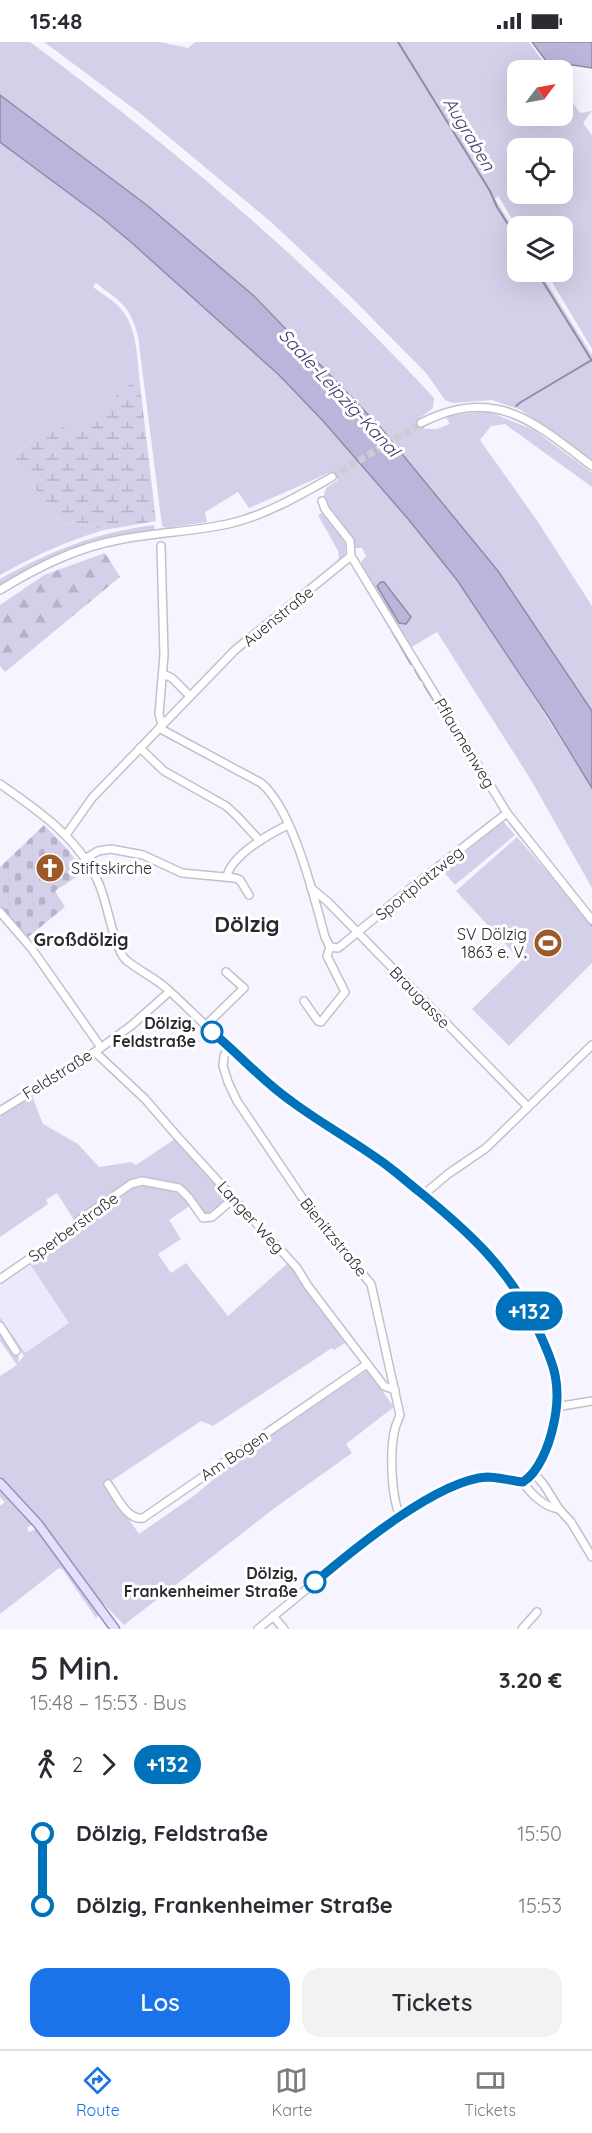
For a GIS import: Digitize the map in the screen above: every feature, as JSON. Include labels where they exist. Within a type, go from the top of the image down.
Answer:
[{"type":"main road","points":[[0,1483],[20,1503],[55,1546],[115,1629]]},
{"type":"street","points":[[421,423],[439,413],[457,408],[478,406],[495,408],[536,426],[592,466]]},
{"type":"street","points":[[0,590],[48,562],[90,547],[135,537],[201,529],[258,515],[332,477]]},
{"type":"street","points":[[322,501],[325,509],[350,542],[351,556]]},
{"type":"street","points":[[160,546],[163,674],[160,726]]},
{"type":"street","name":"Auenstraße","points":[[66,835],[92,798],[236,650],[351,556]]},
{"type":"street","name":"Pflaumenweg","points":[[351,556],[507,813],[592,920]]},
{"type":"street","points":[[163,674],[172,678],[190,696]]},
{"type":"street","name":"Braugasse","points":[[160,726],[261,783],[276,798],[311,888],[330,947]]},
{"type":"street","points":[[140,748],[164,771],[226,806],[260,841]]},
{"type":"street","points":[[0,784],[66,835],[86,859],[102,892],[123,956],[169,992],[275,1090],[380,1161],[461,1226],[482,1246],[523,1299],[550,1355],[556,1375],[556,1407],[551,1436],[533,1472],[523,1482]]},
{"type":"street","name":"Sportplatzweg","points":[[330,947],[338,948],[507,813]]},
{"type":"street","points":[[227,876],[236,860],[260,841],[288,825]]},
{"type":"street","points":[[86,859],[98,851],[111,849],[143,855],[182,873],[227,876],[240,880],[249,895]]},
{"type":"street","name":"Braugasse","points":[[311,888],[528,1107]]},
{"type":"street","name":"Langer Weg","points":[[0,912],[32,949],[97,1049],[297,1268],[308,1286],[384,1386],[395,1390]]},
{"type":"street","points":[[304,1001],[321,1022],[345,992],[327,956],[330,947]]},
{"type":"street","points":[[205,1026],[243,988],[226,972]]},
{"type":"street","name":"Feldstraße","points":[[0,1111],[132,1025],[169,992]]},
{"type":"street","points":[[423,1195],[448,1174],[486,1148],[592,1045]]},
{"type":"street","name":"Bienitzstraße","points":[[229,1046],[222,1066],[237,1101],[314,1214],[371,1284],[400,1415],[393,1436],[393,1470],[396,1506],[401,1518]]},
{"type":"street","name":"Sperberstraße","points":[[0,1279],[73,1229],[78,1221],[131,1184],[149,1181],[179,1188],[203,1218],[212,1217],[234,1198]]},
{"type":"street","points":[[0,1326],[16,1351]]},
{"type":"street","name":"Am Bogen","points":[[108,1484],[131,1516],[142,1518],[368,1364]]},
{"type":"street","points":[[556,1407],[592,1401]]},
{"type":"street","points":[[533,1472],[559,1509],[572,1522],[592,1557]]},
{"type":"street","points":[[258,1629],[365,1541],[440,1492],[467,1481],[487,1477],[523,1482],[532,1495],[551,1508],[559,1509]]},
{"type":"street","points":[[522,1629],[537,1612]]},
{"type":"street","points":[[273,1616],[284,1629]]},
{"type":"shaded area","points":[[30,1264],[70,1323],[25,1354],[0,1317],[0,1284]]},
{"type":"green space","points":[[0,42],[30,42],[137,124],[241,210],[291,255],[388,349],[434,398],[433,408],[417,420],[425,429],[437,429],[450,424],[445,416],[487,411],[534,430],[592,473],[592,487],[505,424],[491,426],[480,440],[538,522],[592,606],[592,711],[498,571],[380,427],[254,296],[148,206],[0,95]]},
{"type":"green space","points":[[44,42],[160,42],[188,48],[195,42],[529,42],[542,60],[507,60],[507,126],[573,126],[573,103],[580,113],[592,111],[583,123],[592,135],[592,349],[552,282],[573,282],[573,216],[510,216],[498,196],[495,199],[507,219],[507,282],[546,282],[592,355],[592,461],[521,410],[492,400],[453,403],[445,400],[426,373],[351,297],[270,221],[141,114]]},
{"type":"green space","points":[[0,142],[101,217],[226,325],[324,422],[425,538],[466,592],[592,788],[592,888],[531,780],[437,632],[410,648],[361,566],[366,556],[362,548],[355,548],[353,542],[325,506],[323,499],[326,488],[338,480],[331,472],[249,508],[238,492],[205,512],[207,522],[166,528],[162,526],[138,336],[127,310],[96,283],[93,287],[117,305],[133,331],[139,376],[81,426],[71,432],[54,422],[14,456],[18,466],[63,524],[75,523],[104,530],[51,550],[0,575]]},
{"type":"green space","points":[[139,376],[156,521],[104,530],[75,523],[63,524],[18,466],[14,456],[54,422],[71,431],[81,426]]},
{"type":"green space","points":[[323,512],[341,532],[346,543],[344,557],[336,561],[339,558],[338,551],[318,515]]},
{"type":"green space","points":[[154,525],[155,531],[94,543],[56,556],[0,585],[0,579],[56,551],[113,532]]},
{"type":"green space","points":[[105,553],[120,577],[5,672],[0,666],[0,605],[44,575]]},
{"type":"green space","points":[[503,821],[515,835],[455,885],[443,871]]},
{"type":"green space","points":[[44,825],[69,851],[84,872],[55,891],[65,907],[27,938],[0,908],[0,867]]},
{"type":"green space","name":"SV Dölzig 1863 e. V.","points":[[517,837],[592,924],[592,963],[509,1046],[472,1009],[521,961],[456,891]]},
{"type":"green space","points":[[31,1094],[43,1124],[78,1144],[99,1167],[131,1162],[136,1165],[175,1139],[222,1189],[226,1200],[216,1211],[203,1213],[175,1184],[146,1178],[74,1220],[57,1193],[46,1200],[48,1204],[0,1237],[0,1113]]},
{"type":"green space","points":[[142,1182],[178,1190],[191,1205],[169,1220],[181,1239],[158,1254],[171,1273],[186,1263],[228,1316],[288,1263],[348,1341],[334,1350],[332,1348],[213,1426],[201,1421],[105,1485],[139,1534],[195,1495],[242,1455],[367,1370],[394,1407],[346,1444],[352,1453],[276,1507],[124,1625],[100,1600],[39,1519],[0,1477],[0,1376],[17,1365],[0,1341],[0,1331],[19,1357],[18,1363],[24,1356],[0,1323],[0,1317],[25,1353],[69,1323],[30,1264],[71,1235],[81,1231],[78,1226],[87,1217]]},
{"type":"green space","points":[[0,1488],[32,1524],[27,1528],[29,1532],[36,1529],[94,1606],[98,1616],[96,1618],[63,1570],[59,1568],[0,1614],[0,1506],[5,1502],[0,1497]]},
{"type":"water","points":[[532,42],[592,42],[592,68],[573,65],[573,60],[545,60]]},
{"type":"water","name":"Saale-Leipzig-Kanal","points":[[0,95],[148,206],[254,296],[380,427],[498,571],[592,711],[592,788],[549,718],[457,580],[409,520],[324,422],[279,375],[101,217],[0,142]]},
{"type":"water","points":[[384,582],[411,617],[406,624],[399,623],[377,586]]},
{"type":"waterway","name":"Augraben","points":[[398,42],[490,191],[507,223]]},
{"type":"waterway","name":"Augraben","points":[[543,282],[592,361]]},
{"type":"waterway","points":[[516,406],[590,361]]},
{"type":"waterway","points":[[378,607],[411,664]]},
{"type":"waterway","points":[[415,670],[421,680]]},
{"type":"waterway","points":[[424,685],[434,701]]},
{"type":"waterway","points":[[441,711],[453,731]]},
{"type":"waterway","points":[[460,743],[473,765]]},
{"type":"waterway","points":[[477,771],[488,788]]},
{"type":"waterway","points":[[510,823],[592,925]]},
{"type":"tunnel","points":[[332,477],[421,423]]},
{"type":"bus line","name":"+132","points":[[212,1032],[275,1090],[367,1151],[461,1226],[482,1246],[523,1299],[550,1355],[556,1375],[555,1418],[551,1436],[530,1476],[523,1482],[487,1477],[458,1484],[440,1492],[365,1541],[315,1582]]},
{"type":"place","name":"Stiftskirche","points":[[50,868]]},
{"type":"place","name":"SV Dölzig 1863 e. V.","points":[[548,943]]},
{"type":"place","name":"Dölzig, Feldstraße","points":[[212,1032]]},
{"type":"place","name":"Dölzig, Frankenheimer Straße","points":[[315,1582]]},
{"type":"district","name":"Dölzig","points":[[247,924]]},
{"type":"district","name":"Großdölzig","points":[[81,940]]}]
